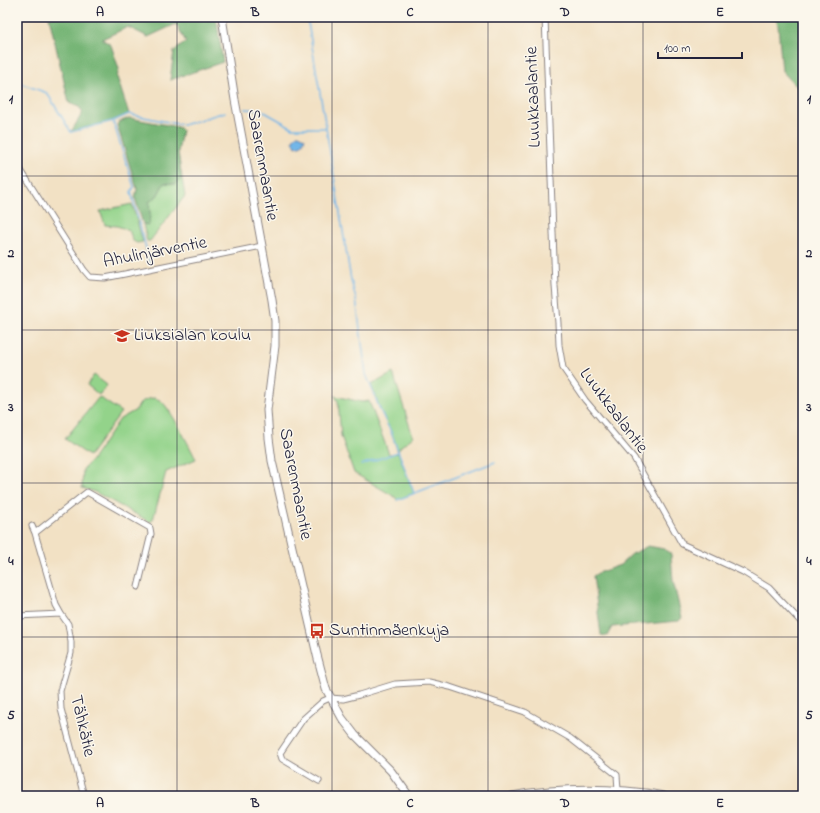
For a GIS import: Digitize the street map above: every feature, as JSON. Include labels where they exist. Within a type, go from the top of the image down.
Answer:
[{"type":"street","name":"Saarenmaantie","points":[[222,17],[235,100],[275,321],[275,346],[267,410],[268,438],[321,672],[330,698],[342,718],[355,736],[390,771],[409,796]]},
{"type":"street","name":"Luukkaalantie","points":[[545,17],[555,286],[559,345],[563,368],[585,400],[634,458],[682,544],[743,572],[769,588],[803,624]]},
{"type":"street","name":"Ahulinjärventie","points":[[17,164],[84,270],[90,277],[105,278],[262,246]]},
{"type":"street","points":[[35,533],[87,492],[150,528],[151,534],[138,586]]},
{"type":"street","name":"Tähkätie","points":[[32,526],[56,605],[68,624],[71,653],[60,691],[61,709],[84,796]]},
{"type":"street","points":[[17,616],[61,614]]},
{"type":"street","points":[[319,781],[282,759],[280,753],[303,719],[323,701],[330,698],[343,699],[395,684],[429,682],[450,687],[525,712],[570,738],[617,775],[618,790]]},
{"type":"street","name":"Saarenmaantie","points":[[403,787],[415,796]]},
{"type":"street","points":[[512,796],[571,789],[618,790],[664,796]]},
{"type":"green space","points":[[49,17],[216,17],[223,62],[170,80],[174,51],[186,42],[176,24],[148,37],[128,27],[102,39],[111,45],[119,69],[117,77],[129,114],[113,121],[71,132],[83,112],[79,107],[69,103]]},
{"type":"green space","points":[[776,17],[803,17],[803,93],[782,71]]},
{"type":"green space","points":[[129,118],[178,127],[182,130],[178,152],[182,178],[176,184],[164,183],[157,196],[149,202],[149,225],[143,224],[135,198],[137,189],[117,125],[119,122]]},
{"type":"green space","points":[[182,178],[185,196],[150,241],[147,241],[143,224],[148,225],[150,214],[149,202],[157,196],[164,183],[176,184]]},
{"type":"green space","points":[[132,204],[143,242],[137,243],[133,241],[129,230],[117,226],[105,225],[100,211]]},
{"type":"green space","points":[[393,373],[413,437],[400,447],[398,452],[414,493],[397,500],[395,497],[354,473],[341,436],[338,401],[335,396],[362,402],[369,401],[389,454],[398,453],[391,432],[381,412],[371,385]]},
{"type":"green space","points":[[94,375],[107,385],[99,395],[87,385]]},
{"type":"green space","points":[[99,397],[121,412],[89,456],[65,439]]},
{"type":"green space","points":[[154,398],[160,400],[169,410],[196,459],[166,472],[153,520],[150,522],[95,492],[82,488],[83,469],[92,460],[120,419],[136,410],[141,402]]},
{"type":"green space","points":[[648,546],[664,549],[671,554],[673,581],[682,618],[679,621],[612,627],[607,636],[601,635],[593,576],[620,565],[632,554]]},
{"type":"water","points":[[297,135],[305,138],[302,145],[296,147],[293,141]]},
{"type":"waterway","points":[[307,17],[326,128]]},
{"type":"waterway","points":[[17,82],[47,93],[71,132],[113,121],[134,187],[131,192],[150,263]]},
{"type":"waterway","points":[[245,109],[261,110],[293,128],[326,128],[351,280],[356,299],[366,374],[381,412],[391,432],[414,493]]},
{"type":"waterway","points":[[113,121],[129,114],[183,125],[225,112]]},
{"type":"waterway","points":[[361,465],[398,452]]},
{"type":"waterway","points":[[397,500],[495,462]]},
{"type":"place","name":"Liuksialan koulu","points":[[122,336]]},
{"type":"place","name":"Suntinmäenkuja","points":[[317,631]]}]
